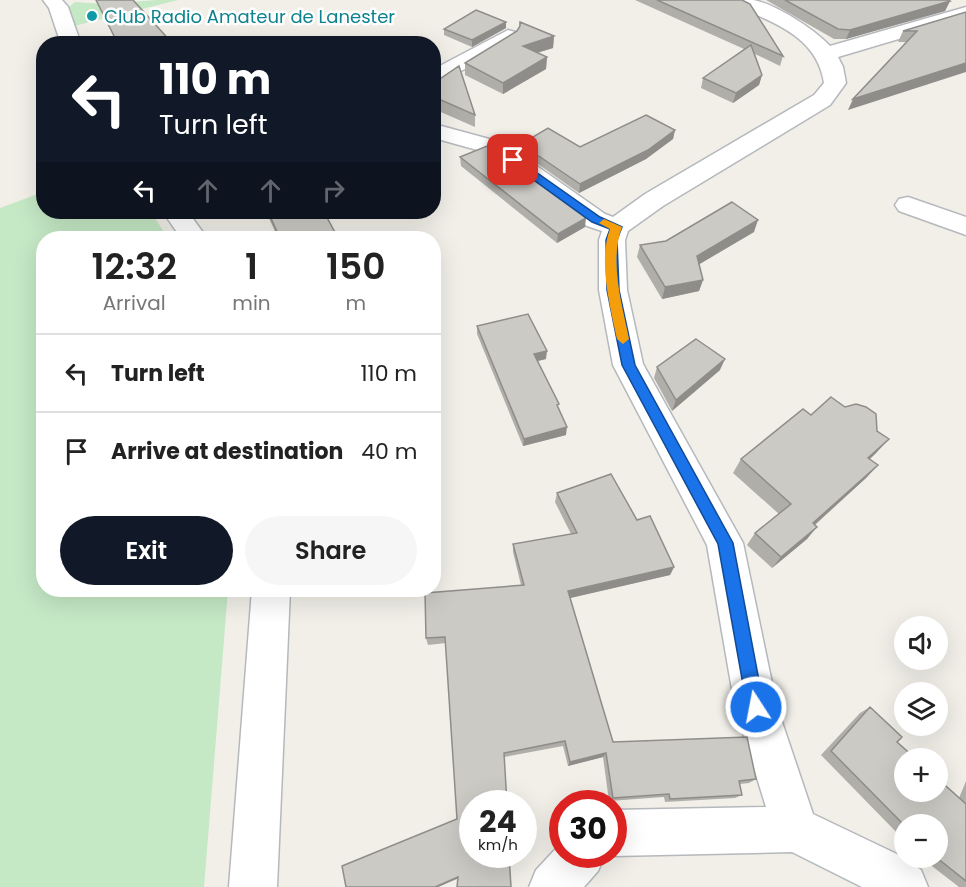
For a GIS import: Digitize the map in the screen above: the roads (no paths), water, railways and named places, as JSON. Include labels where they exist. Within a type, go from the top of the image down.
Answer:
[{"type":"street","points":[[52,0],[58,7],[68,36]]},
{"type":"street","points":[[739,0],[794,27],[813,40],[833,64],[835,83],[822,100],[654,200],[616,227],[612,240],[613,290],[628,365],[725,543],[756,707],[795,829]]},
{"type":"street","points":[[826,54],[966,13]]},
{"type":"street","points":[[441,73],[508,36]]},
{"type":"street","points":[[441,133],[496,148],[596,220],[616,227]]},
{"type":"street","points":[[908,205],[966,226]]},
{"type":"street","points":[[252,887],[271,597]]},
{"type":"street","points":[[627,833],[795,829],[886,874],[904,887]]},
{"type":"street","points":[[553,887],[570,868]]},
{"type":"place","name":"Club Radio Amateur de Lanester","points":[[92,16]]}]
